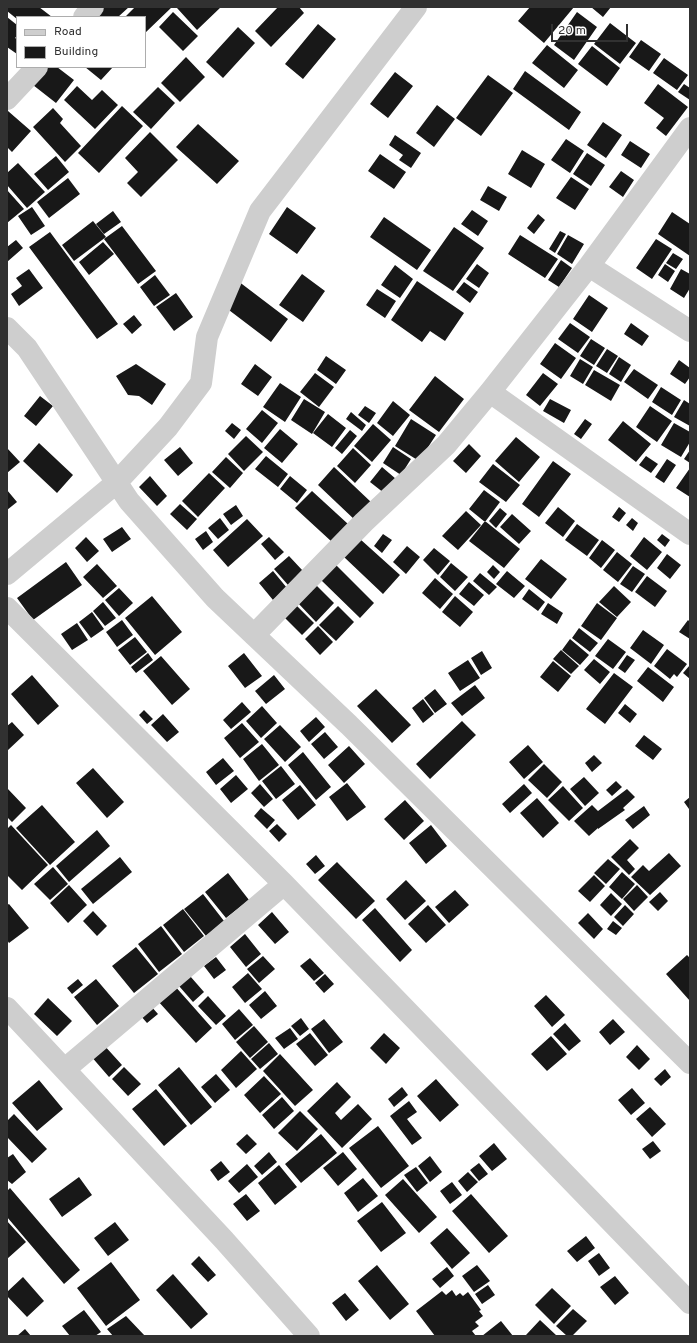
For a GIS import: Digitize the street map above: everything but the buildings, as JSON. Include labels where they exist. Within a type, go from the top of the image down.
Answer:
[{"type":"street","points":[[7,574],[116,483],[168,427],[201,383],[207,337],[260,211],[416,7]]},
{"type":"street","points":[[7,99],[36,68]]},
{"type":"street","points":[[254,635],[364,522],[446,445],[490,392],[589,266],[690,128]]},
{"type":"street","points":[[589,266],[690,331]]},
{"type":"street","points":[[7,328],[27,348],[129,501],[215,598],[349,724],[690,1063]]},
{"type":"street","points":[[490,392],[690,534]]},
{"type":"street","points":[[7,608],[284,884],[690,1303]]},
{"type":"street","points":[[65,1069],[284,884]]},
{"type":"street","points":[[7,1008],[224,1240],[309,1336]]}]
